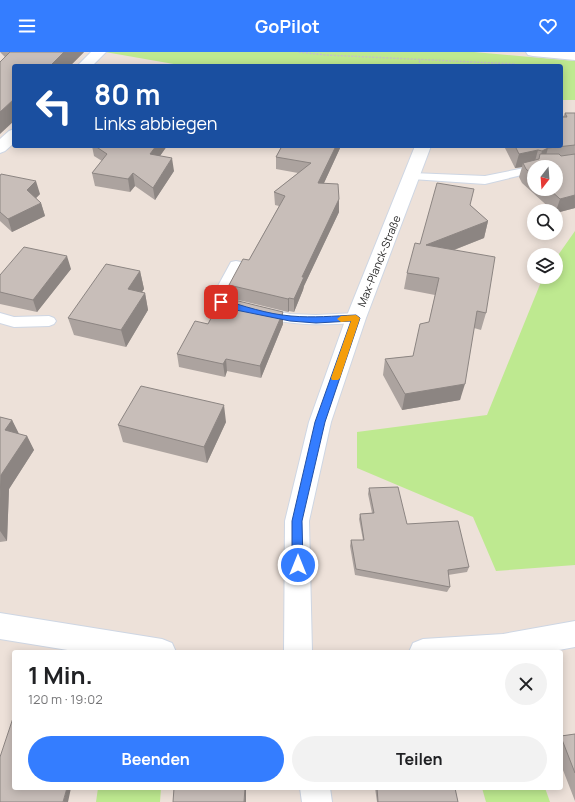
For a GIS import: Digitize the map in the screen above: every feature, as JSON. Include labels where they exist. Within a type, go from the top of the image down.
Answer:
[{"type":"street","points":[[86,64],[99,52]]},
{"type":"street","points":[[534,52],[575,56]]},
{"type":"street","points":[[0,148],[12,136]]},
{"type":"street","name":"Max-Planck-Straße","points":[[298,650],[297,521],[320,422],[356,318],[423,148]]},
{"type":"street","points":[[0,627],[149,650]]},
{"type":"street","points":[[455,650],[503,647],[575,634]]},
{"type":"street","points":[[315,790],[317,802]]},
{"type":"lane","points":[[412,176],[485,180],[527,171]]},
{"type":"lane","points":[[236,266],[220,295],[221,302],[231,306],[290,319],[316,320],[356,318]]},
{"type":"lane","points":[[0,318],[14,322],[50,321]]},
{"type":"path","points":[[299,52],[520,64]]},
{"type":"path","points":[[419,64],[420,59]]},
{"type":"green space","points":[[105,52],[474,52],[575,61],[575,100],[563,100],[563,64],[174,64]]},
{"type":"green space","points":[[575,231],[575,565],[496,571],[473,517],[357,468],[357,432],[487,415],[540,284],[563,284],[563,248]]},
{"type":"green space","points":[[98,790],[161,790],[160,802],[96,802]]},
{"type":"green space","points":[[483,790],[546,790],[550,802],[486,802]]},
{"type":"building","points":[[10,52],[64,52],[52,64],[12,64],[12,101],[0,112],[0,62]]},
{"type":"building","points":[[565,113],[575,113],[575,145],[563,146],[563,117],[567,117]]},
{"type":"building","points":[[98,148],[154,148],[150,154],[172,158],[153,188],[133,173],[128,179],[92,173],[107,154]]},
{"type":"building","points":[[281,148],[335,148],[318,183],[338,184],[339,199],[302,277],[304,277],[294,299],[288,299],[229,285],[243,259],[249,260],[285,196],[274,192],[311,163],[276,157]]},
{"type":"building","points":[[516,148],[548,148],[542,151],[538,150],[519,154]]},
{"type":"building","points":[[540,154],[559,154],[561,156],[575,154],[575,195],[560,199],[557,196],[563,196],[563,160],[535,160],[539,159]]},
{"type":"building","points":[[527,162],[527,170],[526,169],[523,163]]},
{"type":"building","points":[[1,174],[36,181],[27,190],[41,203],[8,219],[0,212]]},
{"type":"building","points":[[437,183],[474,189],[470,205],[488,221],[426,245],[495,257],[486,313],[477,311],[465,384],[405,394],[385,359],[413,356],[420,324],[429,322],[439,278],[407,273],[415,243],[420,244]]},
{"type":"building","points":[[24,247],[67,256],[33,300],[0,292],[0,275]]},
{"type":"building","points":[[106,264],[140,271],[128,289],[145,293],[121,330],[68,318]]},
{"type":"building","points":[[222,297],[283,312],[260,366],[226,359],[223,364],[177,354],[195,321],[208,324]]},
{"type":"building","points":[[141,386],[224,405],[204,447],[118,425]]},
{"type":"building","points":[[0,417],[12,420],[5,430],[27,436],[1,475],[0,499]]},
{"type":"building","points":[[398,487],[407,524],[458,521],[469,567],[448,570],[450,587],[356,569],[351,540],[364,540],[360,514],[374,513],[369,488]]},
{"type":"building","points":[[12,721],[12,790],[66,790],[63,802],[0,802],[0,757]]},
{"type":"building","points":[[575,734],[575,773],[563,742],[563,736]]},
{"type":"building","points":[[174,790],[245,790],[244,802],[173,802]]},
{"type":"building","points":[[377,790],[455,790],[458,802],[378,802]]},
{"type":"slow traffic","points":[[335,378],[356,318],[341,319]]},
{"type":"route","points":[[221,302],[231,306],[290,319],[316,320],[356,318],[320,422],[297,521],[298,565]]}]
